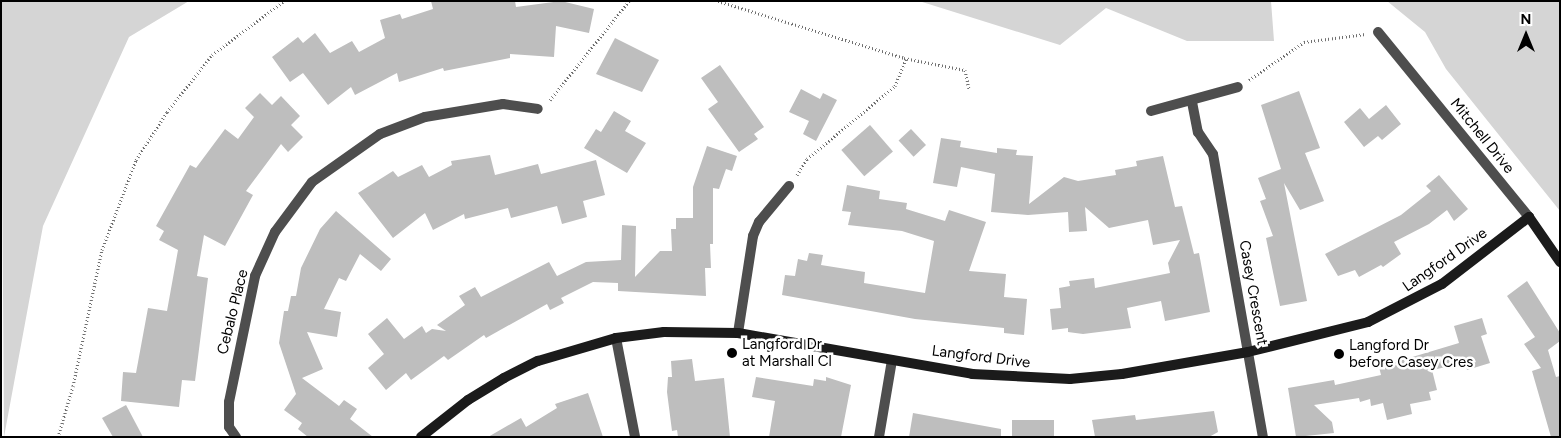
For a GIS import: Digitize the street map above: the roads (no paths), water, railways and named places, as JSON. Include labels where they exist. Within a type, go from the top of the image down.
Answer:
[{"type":"street","name":"Mitchell Drive","points":[[1378,32],[1529,217],[1560,262]]},
{"type":"street","points":[[1152,111],[1192,102],[1238,87]]},
{"type":"street","name":"Casey Crescent","points":[[1192,102],[1198,132],[1213,154],[1263,437]]},
{"type":"street","name":"Cebalo Place","points":[[236,437],[229,427],[229,402],[255,276],[275,232],[312,182],[380,134],[425,117],[503,104],[538,109]]},
{"type":"street","points":[[738,333],[753,236],[759,222],[789,186]]},
{"type":"street","name":"Langford Drive","points":[[422,437],[468,400],[504,378],[538,361],[616,338],[664,332],[738,333],[972,374],[1070,379],[1122,374],[1248,352],[1335,333],[1408,304],[1464,268],[1529,217]]},
{"type":"street","points":[[616,338],[635,437]]},
{"type":"street","points":[[879,437],[892,360]]},
{"type":"place","name":"Langford Dr at Marshall Cl","points":[[732,353]]},
{"type":"place","name":"Langford Dr before Casey Cres","points":[[1339,354]]}]
